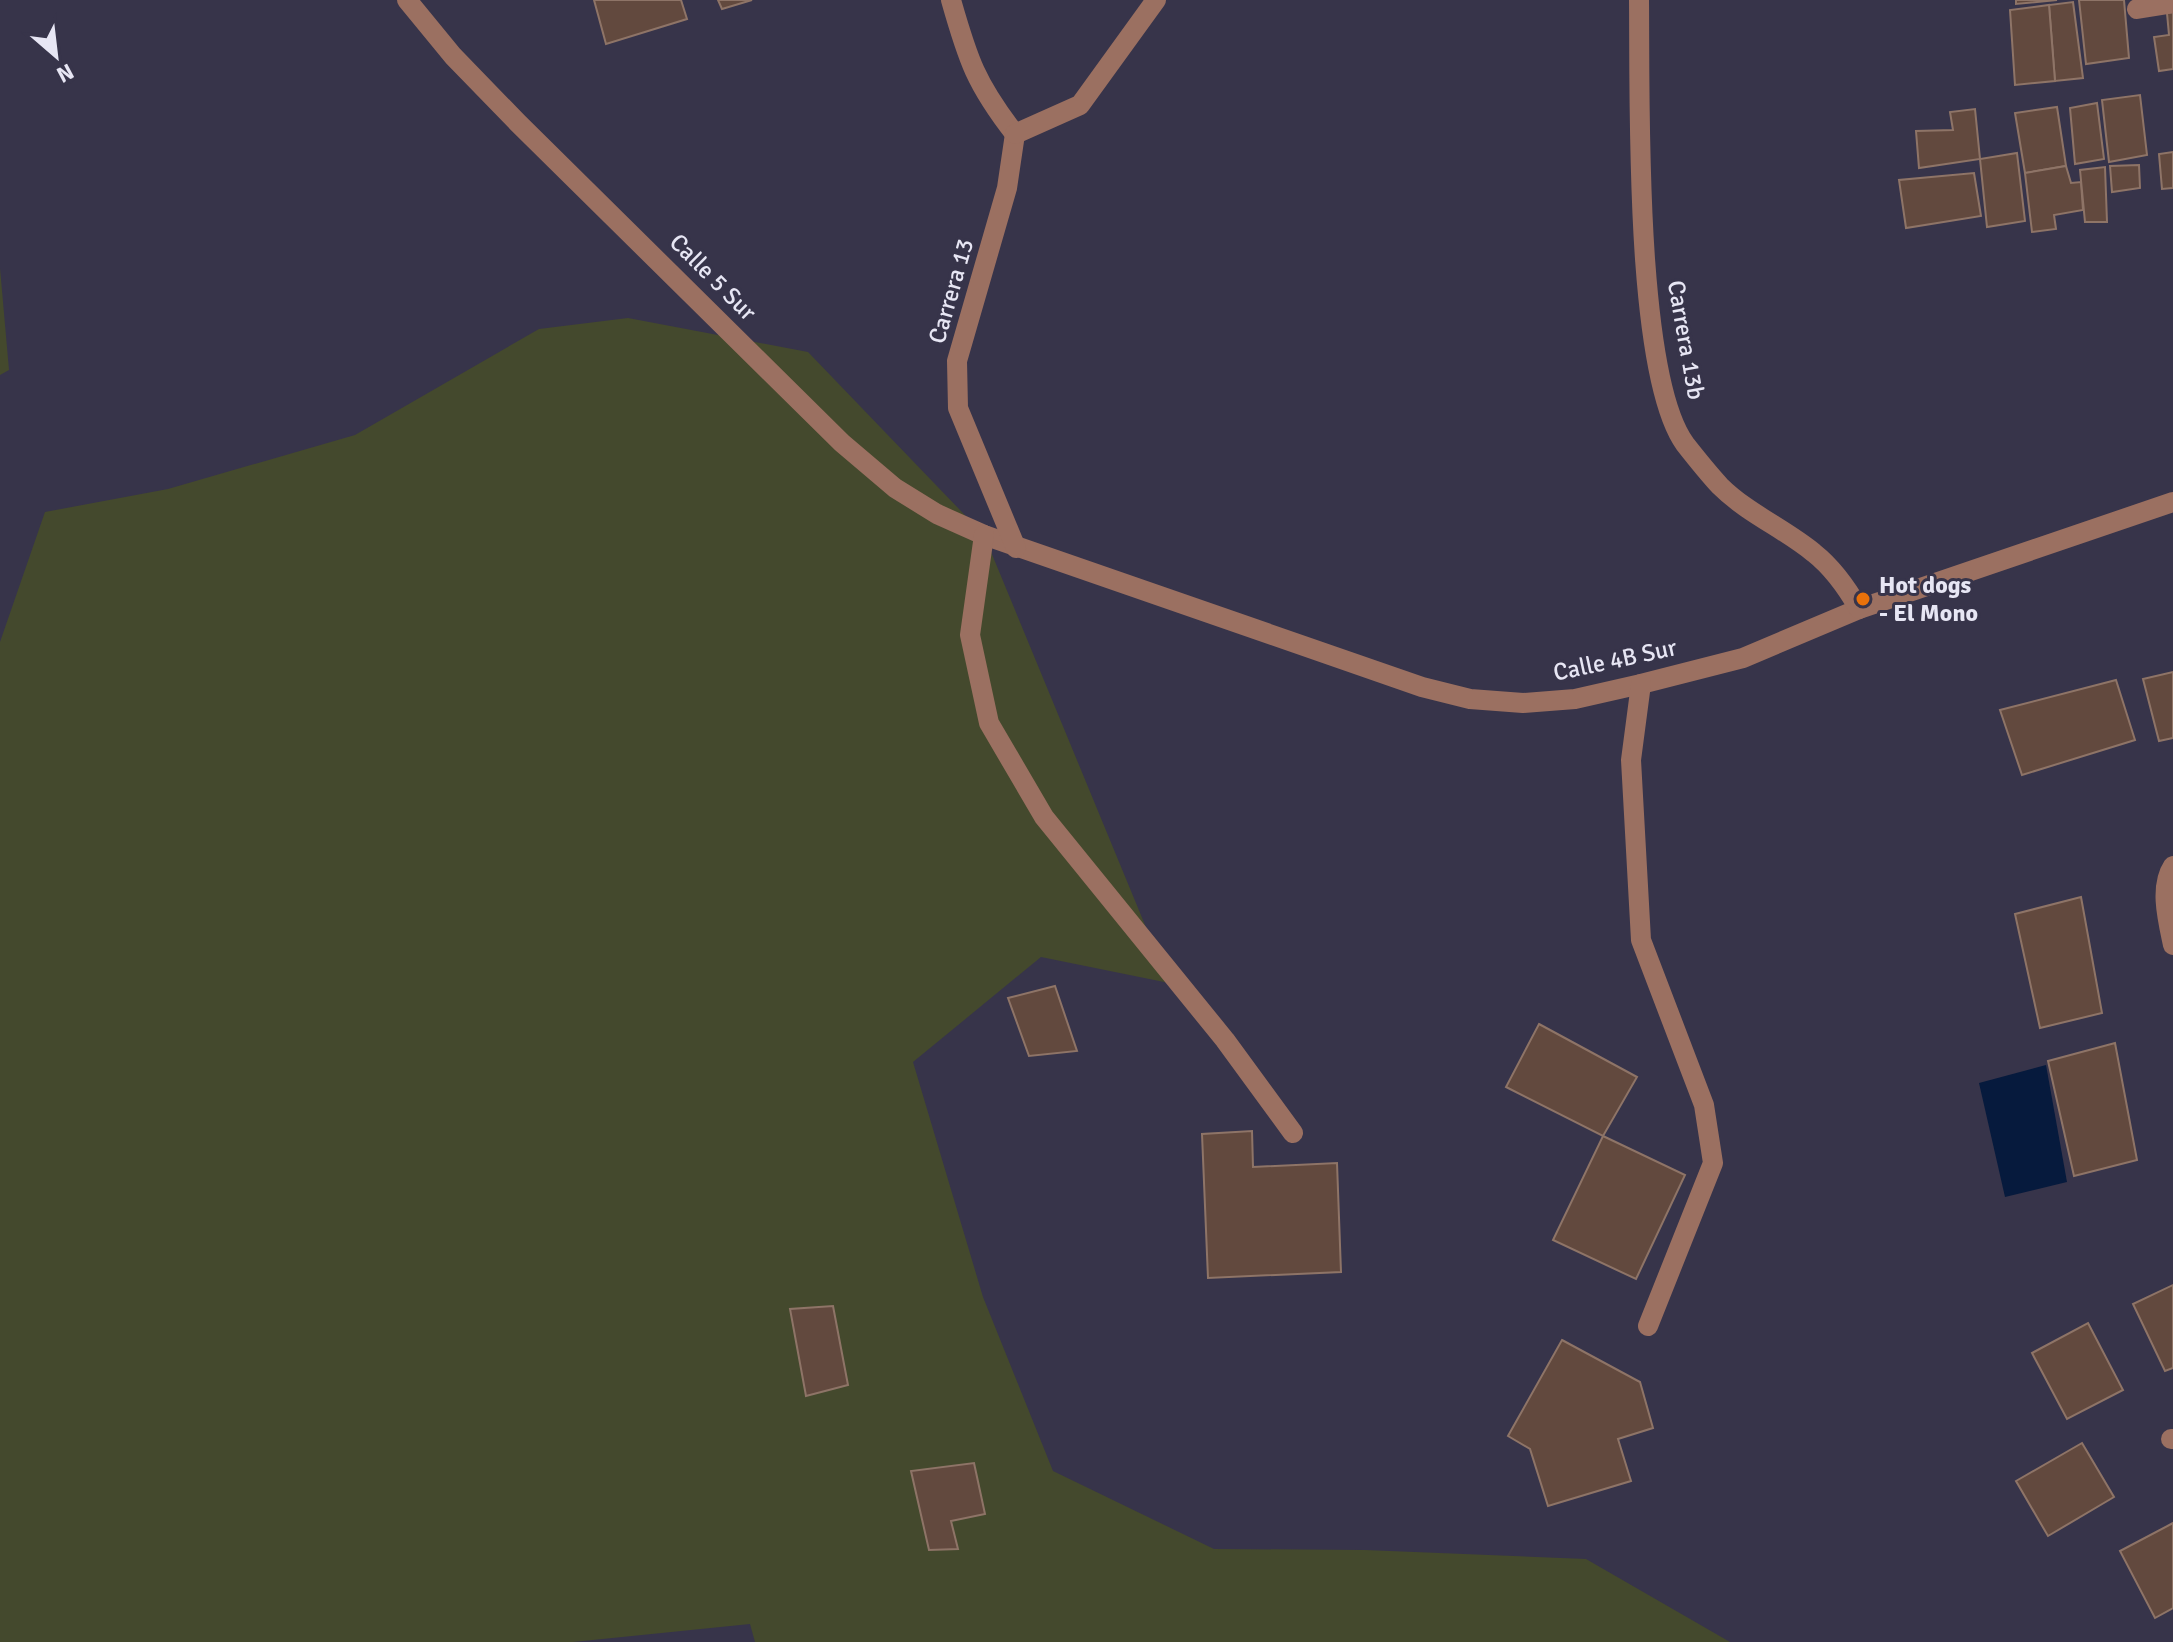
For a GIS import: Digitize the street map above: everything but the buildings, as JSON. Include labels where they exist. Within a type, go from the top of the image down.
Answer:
[{"type":"street","name":"Calle 5 Sur","points":[[407,0],[453,56],[507,112],[842,443],[895,488],[937,514],[1016,548]]},
{"type":"street","points":[[951,0],[974,73],[985,96],[1015,134],[1080,105],[1156,0]]},
{"type":"street","name":"Carrera 13b","points":[[1639,0],[1642,165],[1652,321],[1664,392],[1683,441],[1721,487],[1814,553],[1842,581],[1859,609]]},
{"type":"street","points":[[2137,9],[2173,3]]},
{"type":"street","name":"Carrera 13","points":[[1015,134],[1007,188],[957,361],[958,408],[1016,548]]},
{"type":"street","name":"Calle 4B Sur","points":[[1016,548],[1422,687],[1470,699],[1523,703],[1575,699],[1743,658],[1859,609],[2173,502]]},
{"type":"street","points":[[984,535],[970,635],[989,723],[1044,817],[1225,1040],[1293,1133]]},
{"type":"street","points":[[1641,684],[1631,760],[1641,940],[1704,1105],[1713,1163],[1648,1326]]},
{"type":"street","points":[[2173,866],[2168,874],[2166,911],[2173,945]]},
{"type":"green space","points":[[0,268],[9,370],[0,375]]},
{"type":"green space","points":[[628,318],[808,352],[984,535],[1169,983],[1041,957],[913,1062],[983,1297],[1053,1471],[1214,1549],[1365,1550],[1586,1559],[1730,1642],[755,1642],[750,1624],[573,1642],[0,1642],[0,642],[45,512],[168,489],[355,435],[539,329]]},
{"type":"water","points":[[2046,1065],[2067,1182],[2005,1197],[1979,1083]]},
{"type":"place","name":"Hot dogs - El Mono","points":[[1863,599]]}]
